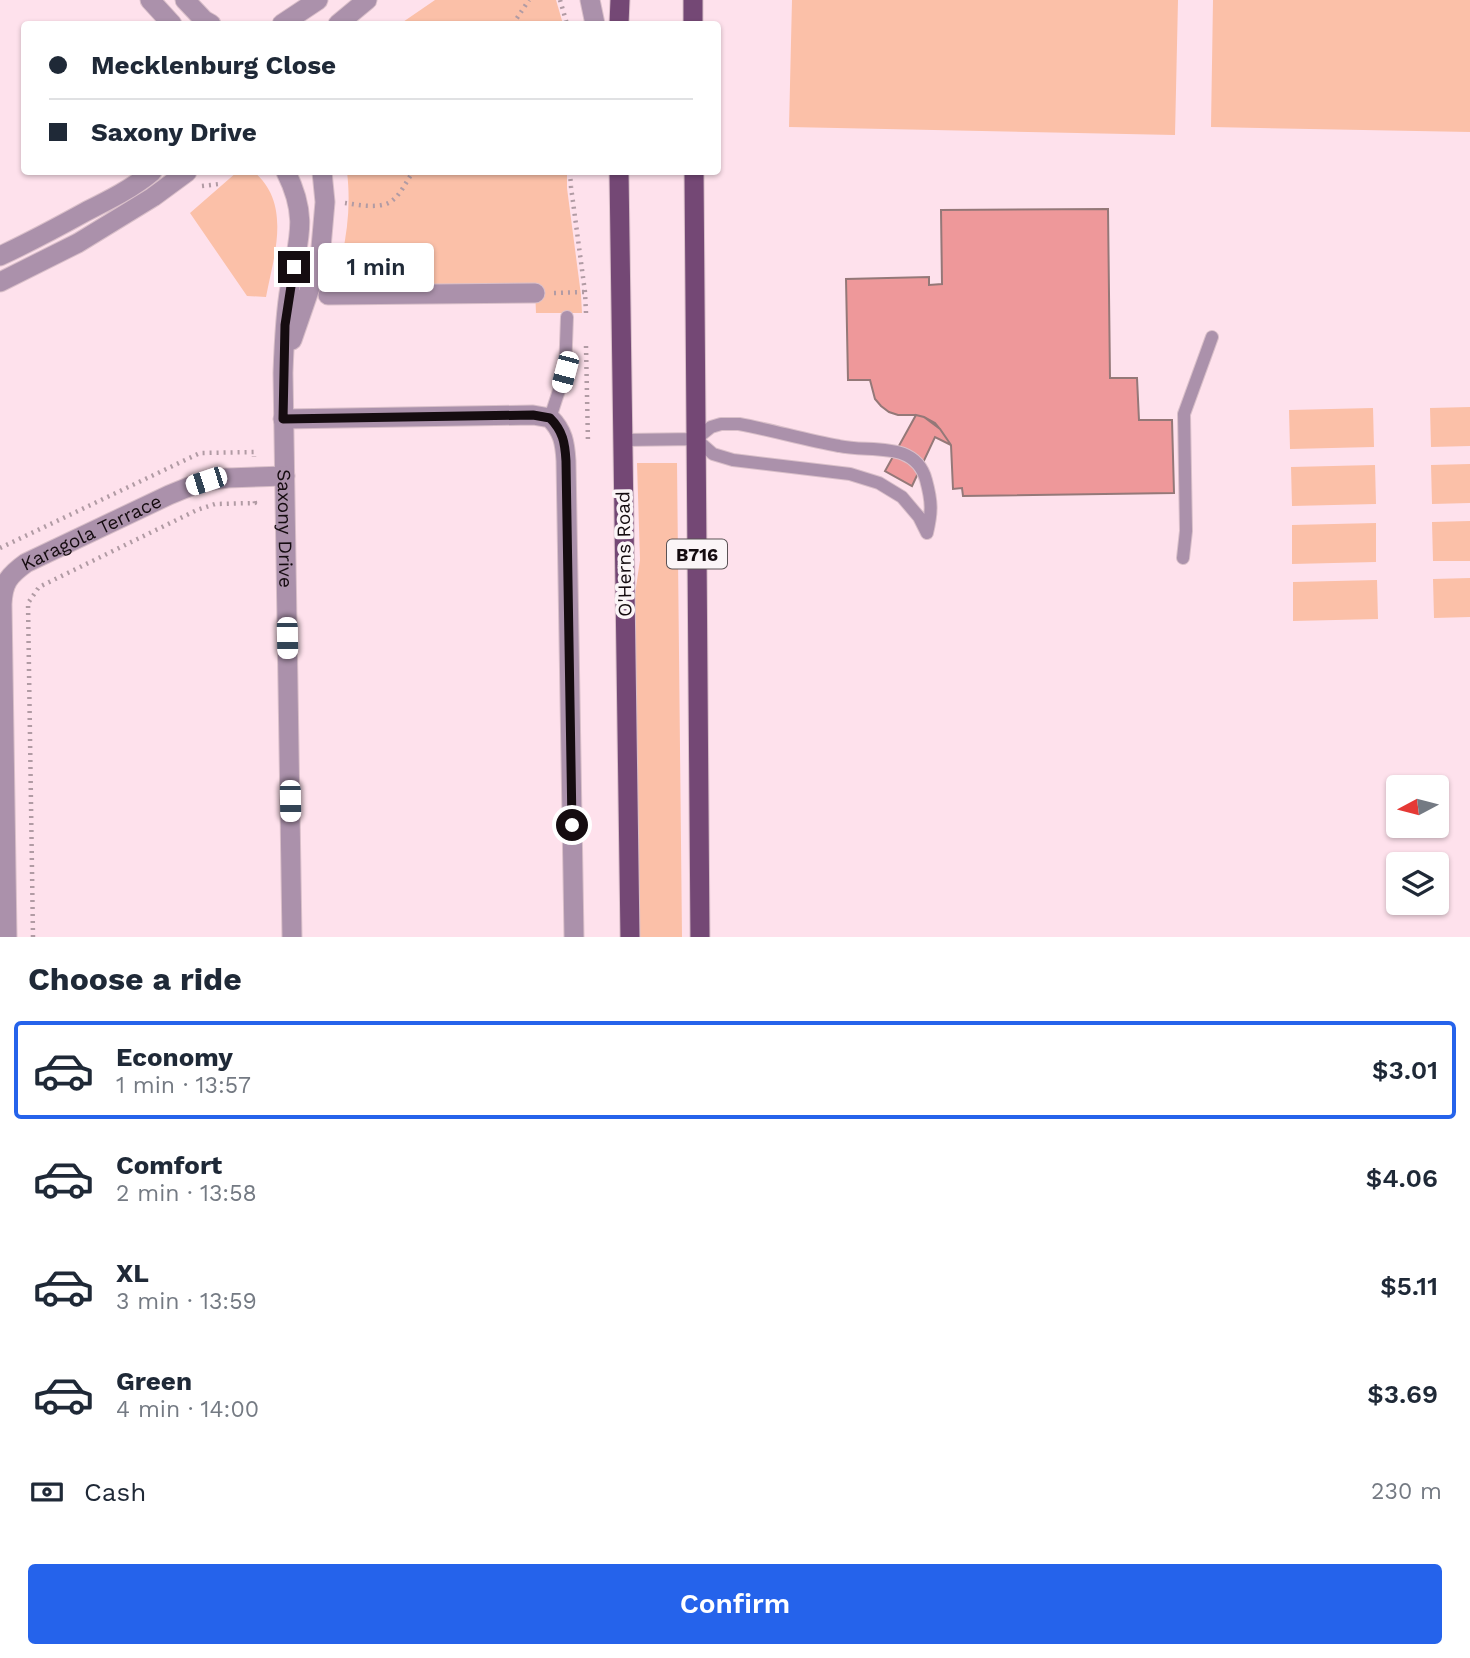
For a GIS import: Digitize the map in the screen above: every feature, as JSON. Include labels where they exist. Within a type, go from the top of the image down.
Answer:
[{"type":"main road","points":[[619,21],[620,0]]},
{"type":"main road","points":[[693,0],[693,21]]},
{"type":"main road","name":"O'Herns Road","points":[[619,175],[630,937]]},
{"type":"main road","name":"B716","points":[[694,175],[700,937]]},
{"type":"street","points":[[150,0],[169,21]]},
{"type":"street","points":[[185,0],[206,21]]},
{"type":"street","points":[[286,21],[318,0]]},
{"type":"street","points":[[342,21],[367,0]]},
{"type":"street","points":[[590,0],[594,21]]},
{"type":"street","points":[[0,256],[113,198],[149,175]]},
{"type":"street","points":[[0,282],[78,243],[153,197],[183,175]]},
{"type":"street","name":"Saxony Drive","points":[[288,175],[300,207],[301,224],[285,325],[283,373],[292,937]]},
{"type":"street","name":"Saxony Drive","points":[[283,373],[320,258],[324,231],[323,175]]},
{"type":"street","points":[[328,295],[535,293]]},
{"type":"street","points":[[283,419],[533,415],[550,418],[562,432],[566,461],[574,937]]},
{"type":"street","name":"Karagola Terrace","points":[[7,937],[3,582],[26,563],[169,495],[206,481],[285,475]]},
{"type":"lane","points":[[550,418],[565,372],[567,317]]},
{"type":"lane","points":[[1183,558],[1186,531],[1184,414],[1212,337]]},
{"type":"lane","points":[[623,440],[696,439],[711,427],[739,424],[848,448],[883,449],[902,453],[915,459],[924,471],[932,512],[927,533],[919,517],[902,497],[880,484],[850,474],[733,460],[713,454],[696,439]]},
{"type":"path","points":[[515,21],[529,0]]},
{"type":"path","points":[[560,0],[566,21]]},
{"type":"path","points":[[345,203],[388,204],[394,200],[411,175]]},
{"type":"path","points":[[535,293],[585,292]]},
{"type":"path","points":[[0,548],[200,453],[254,452],[254,503],[215,504],[197,510],[39,587],[28,603],[33,937]]},
{"type":"shaded area","points":[[435,0],[556,0],[562,21],[404,21]]},
{"type":"shaded area","points":[[792,0],[1178,0],[1175,135],[789,127]]},
{"type":"shaded area","points":[[1213,0],[1470,0],[1470,132],[1211,127]]},
{"type":"shaded area","points":[[234,175],[257,175],[266,185],[277,215],[277,231],[266,297],[247,296],[190,213]]},
{"type":"shaded area","points":[[347,175],[567,175],[582,313],[536,313],[535,289],[332,291],[346,232]]},
{"type":"shaded area","points":[[1470,407],[1470,446],[1431,447],[1430,408]]},
{"type":"shaded area","points":[[1373,408],[1374,447],[1290,449],[1289,410]]},
{"type":"shaded area","points":[[637,463],[677,463],[682,937],[635,937],[631,621],[640,560]]},
{"type":"shaded area","points":[[1470,464],[1470,503],[1432,504],[1431,465]]},
{"type":"shaded area","points":[[1375,465],[1376,504],[1292,506],[1291,467]]},
{"type":"shaded area","points":[[1470,521],[1470,561],[1433,561],[1432,522]]},
{"type":"shaded area","points":[[1376,523],[1376,562],[1292,564],[1292,525]]},
{"type":"shaded area","points":[[1470,578],[1470,617],[1434,618],[1433,579]]},
{"type":"shaded area","points":[[1377,580],[1378,619],[1293,621],[1293,582]]},
{"type":"building","points":[[1108,209],[1110,378],[1137,378],[1139,420],[1172,420],[1174,493],[963,496],[962,488],[953,489],[951,445],[940,429],[924,417],[889,412],[875,399],[870,380],[848,380],[846,279],[929,277],[929,285],[942,284],[941,210]]},
{"type":"building","points":[[916,415],[935,423],[951,445],[935,437],[912,486],[885,471]]},
{"type":"route","points":[[294,267],[285,325],[283,419],[533,415],[550,418],[562,432],[566,461],[572,825]]}]
